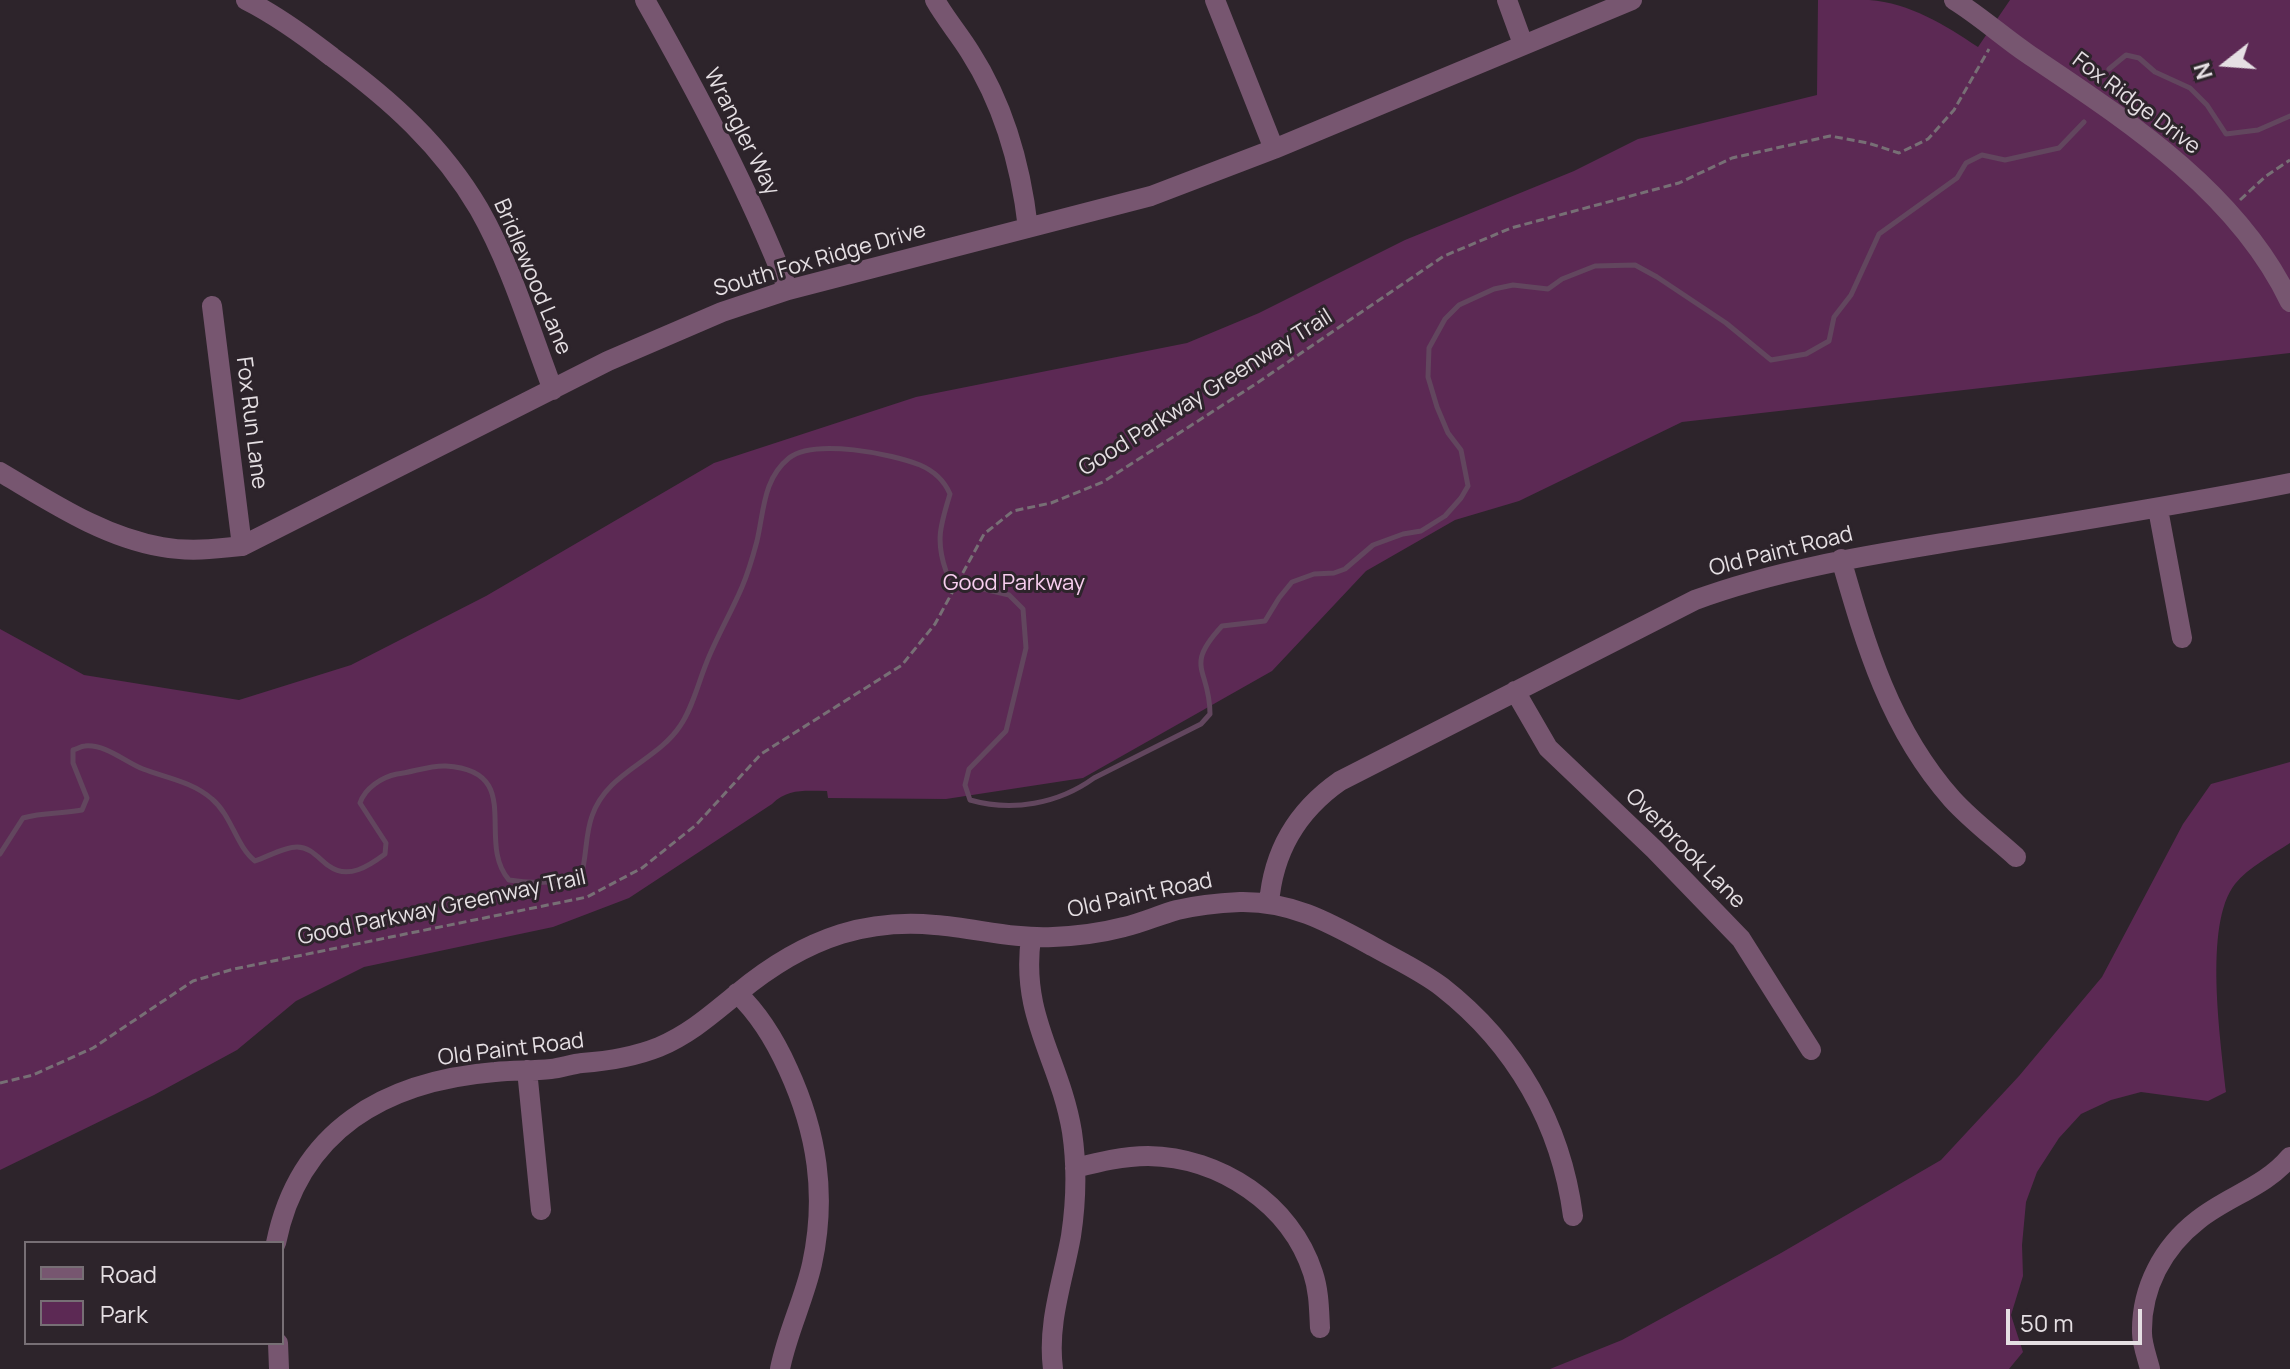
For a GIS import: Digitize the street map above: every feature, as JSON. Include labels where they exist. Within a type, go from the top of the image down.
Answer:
[{"type":"street","name":"Bridlewood Lane","points":[[246,0],[302,34],[371,85],[399,108],[429,140],[480,210],[502,256],[553,390]]},
{"type":"street","name":"Wrangler Way","points":[[645,0],[742,184],[788,290]]},
{"type":"street","points":[[935,0],[971,53],[1006,124],[1017,162],[1028,228]]},
{"type":"street","points":[[1215,0],[1274,149]]},
{"type":"street","points":[[1507,0],[1523,44]]},
{"type":"street","name":"South Fox Ridge Drive","points":[[0,472],[104,530],[133,541],[165,548],[200,550],[242,546],[664,335],[788,290],[1151,196],[1274,149],[1632,0]]},
{"type":"street","points":[[1954,0],[1998,33]]},
{"type":"street","name":"Fox Ridge Drive","points":[[1998,33],[2159,147],[2227,212],[2273,267],[2290,302]]},
{"type":"street","name":"Fox Run Lane","points":[[212,306],[242,546]]},
{"type":"street","name":"Old Paint Road","points":[[276,1241],[281,1216],[301,1174],[329,1137],[351,1118],[414,1089],[455,1078],[596,1064],[660,1047],[689,1032],[778,964],[840,934],[904,924],[938,925],[1031,938],[1087,935],[1209,904],[1269,904],[1277,858],[1288,834],[1321,794],[1340,781],[1695,600],[1741,583],[1841,559],[2158,509],[2290,483]]},
{"type":"street","points":[[2158,509],[2182,638]]},
{"type":"street","points":[[1841,559],[1872,663],[1912,745],[1952,799],[2016,857]]},
{"type":"street","name":"Overbrook Lane","points":[[1515,691],[1548,748],[1655,850],[1741,939],[1811,1050]]},
{"type":"street","points":[[1269,904],[1314,915],[1344,928],[1442,987],[1470,1012],[1507,1054],[1531,1087],[1550,1122],[1562,1156],[1573,1216]]},
{"type":"street","points":[[1031,938],[1028,981],[1032,1008],[1064,1096],[1075,1168],[1075,1204],[1052,1328],[1053,1369]]},
{"type":"street","points":[[737,993],[758,1015],[774,1040],[802,1099],[818,1164],[821,1197],[818,1236],[780,1369]]},
{"type":"street","points":[[527,1070],[541,1210]]},
{"type":"street","points":[[1075,1168],[1120,1157],[1150,1156],[1209,1168],[1246,1187],[1276,1210],[1304,1249],[1317,1288],[1320,1328]]},
{"type":"street","points":[[2150,1369],[2142,1334],[2145,1299],[2159,1262],[2198,1220],[2248,1192],[2281,1168],[2290,1157]]},
{"type":"street","points":[[278,1345],[279,1369]]},
{"type":"path","name":"Good Parkway Greenway Trail","points":[[0,1083],[33,1075],[93,1048],[193,981],[234,969],[587,897],[642,868],[696,825],[761,754],[902,665],[935,624],[984,534],[1013,511],[1051,503],[1103,482],[1254,385],[1444,256],[1511,228],[1679,183],[1732,158],[1830,136],[1899,153],[1928,139],[1954,110],[1998,33]]},
{"type":"path","points":[[2227,212],[2266,176],[2290,160]]},
{"type":"green space","name":"Good Parkway","points":[[1818,0],[1869,0],[1913,10],[1978,47],[2010,0],[2290,0],[2290,353],[1682,422],[1519,501],[1455,520],[1366,571],[1272,671],[1083,778],[946,799],[828,798],[827,791],[784,795],[629,898],[553,927],[364,967],[296,1001],[237,1050],[154,1095],[0,1170],[0,629],[84,675],[239,700],[351,665],[486,596],[714,463],[916,397],[1187,343],[1259,313],[1405,240],[1574,171],[1638,139],[1817,95]]},
{"type":"green space","points":[[2290,762],[2290,843],[2235,884],[2225,902],[2219,926],[2218,1015],[2226,1092],[2208,1101],[2141,1092],[2111,1100],[2081,1114],[2059,1138],[2037,1172],[2026,1202],[2023,1276],[2011,1315],[2023,1352],[2009,1369],[1550,1369],[1622,1340],[1941,1160],[2019,1076],[2102,977],[2183,824],[2211,784]]},
{"type":"waterway","points":[[2109,69],[2126,55],[2139,58],[2155,72],[2190,88],[2207,105],[2226,134],[2258,130],[2290,116]]},
{"type":"waterway","points":[[975,587],[1009,595],[1023,609],[1026,648],[1006,731],[969,769],[965,785],[970,800],[1002,805],[1050,800],[1201,724],[1210,714],[1201,660],[1210,640],[1222,626],[1265,621],[1292,582],[1314,574],[1345,569],[1373,545],[1421,531],[1445,516],[1461,498],[1468,486],[1461,450],[1448,433],[1428,377],[1429,348],[1445,319],[1459,305],[1494,289],[1513,285],[1548,289],[1562,279],[1595,266],[1635,265],[1726,323],[1771,360],[1806,354],[1829,341],[1834,317],[1851,295],[1879,234],[1957,178],[1966,163],[1982,155],[2005,160],[2059,148],[2084,122]]},
{"type":"waterway","points":[[0,854],[23,818],[82,810],[87,798],[73,763],[73,750],[93,746],[205,793],[219,806],[255,861],[297,847],[311,851],[329,866],[344,872],[365,867],[385,854],[386,843],[360,803],[375,784],[391,775],[434,767],[470,771],[485,780],[492,794],[496,846],[500,864],[509,880],[545,882],[581,876],[590,823],[599,801],[620,778],[670,738],[688,712],[710,654],[746,576],[769,486],[780,466],[789,458],[816,449],[854,450],[908,461],[934,473],[950,494],[940,532],[946,571]]}]
